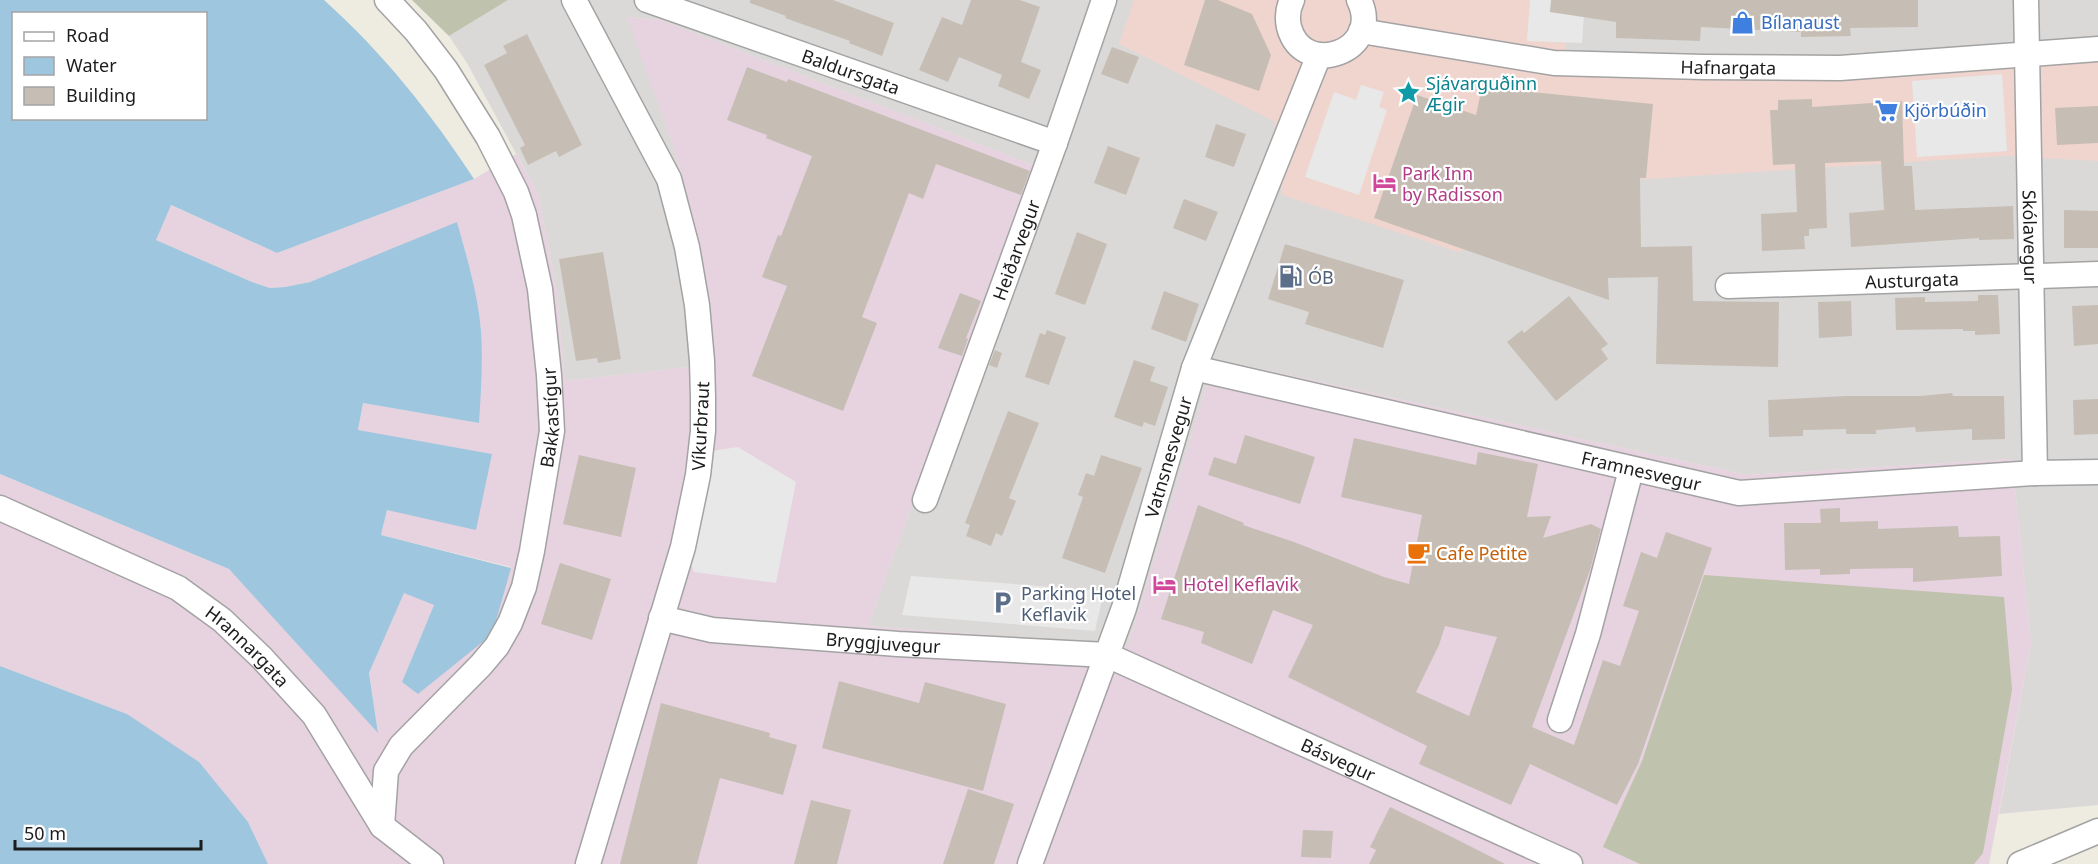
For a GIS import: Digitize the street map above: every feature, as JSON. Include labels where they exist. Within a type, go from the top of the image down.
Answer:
[{"type":"street","name":"Bakkastígur","points":[[382,826],[386,771],[401,747],[481,665],[497,646],[510,624],[524,587],[532,551],[552,431],[540,289],[524,215],[516,192],[488,137],[446,70],[416,31],[387,0]]},
{"type":"street","name":"Víkurbraut","points":[[574,0],[669,179],[687,247],[697,305],[703,397],[703,431],[698,475],[683,548],[588,864]]},
{"type":"street","name":"Baldursgata","points":[[647,0],[1055,143]]},
{"type":"street","name":"Heiðarvegur","points":[[925,500],[1055,143],[1104,0]]},
{"type":"street","points":[[1288,1],[1288,23],[1295,41],[1310,53],[1328,56],[1345,51],[1352,46],[1361,31],[1364,19],[1359,0]]},
{"type":"street","name":"Skólavegur","points":[[2026,0],[2035,473]]},
{"type":"street","name":"Hafnargata","points":[[1361,31],[1554,63],[1703,67],[1840,68],[2098,49]]},
{"type":"street","name":"Vatnsnesvegur","points":[[1030,864],[1124,608],[1194,368],[1319,55]]},
{"type":"street","name":"Austurgata","points":[[1728,286],[2098,274]]},
{"type":"street","name":"Framnesvegur","points":[[1194,368],[1739,493],[2035,473],[2098,472]]},
{"type":"street","points":[[1560,720],[1588,634],[1631,470]]},
{"type":"street","name":"Hrannargata","points":[[0,508],[178,588],[222,620],[262,658],[314,715],[382,826],[431,864]]},
{"type":"street","name":"Bryggjuvegur","points":[[661,618],[712,630],[898,644],[1107,655]]},
{"type":"street","name":"Básvegur","points":[[1107,655],[1570,864]]},
{"type":"street","points":[[2020,864],[2098,831]]},
{"type":"shaded area","points":[[412,0],[508,0],[449,36]]},
{"type":"shaded area","points":[[508,0],[2098,0],[2098,805],[1999,814],[2031,643],[2012,459],[1747,475],[1215,359],[1128,646],[868,626],[1035,166],[661,20],[628,17],[673,144],[700,242],[717,364],[565,381],[557,291],[538,194],[467,63],[449,36]]},
{"type":"shaded area","points":[[1134,0],[1571,0],[1565,52],[1823,58],[2098,42],[2098,161],[2005,156],[1584,183],[1459,252],[1282,195],[1274,121],[1119,44]]},
{"type":"shaded area","points":[[1530,0],[1585,0],[1582,43],[1527,41]]},
{"type":"shaded area","points":[[627,17],[661,20],[1035,166],[868,626],[1128,646],[1215,359],[1747,475],[2012,459],[2031,643],[1989,864],[268,864],[248,822],[127,714],[0,666],[0,474],[229,569],[378,731],[369,673],[404,592],[434,605],[402,682],[511,567],[381,535],[387,510],[492,454],[358,431],[363,403],[479,423],[481,330],[471,273],[457,223],[310,282],[270,288],[156,240],[170,205],[277,253],[474,179],[516,154],[538,194],[557,291],[565,381],[716,364],[700,242],[673,144]]},
{"type":"shaded area","points":[[2002,74],[2007,151],[1917,157],[1912,81]]},
{"type":"shaded area","points":[[1361,85],[1384,92],[1379,107],[1387,110],[1359,195],[1305,177],[1334,92],[1356,100]]},
{"type":"shaded area","points":[[738,447],[796,482],[776,583],[694,572],[688,556],[711,451]]},
{"type":"shaded area","points":[[1704,575],[2004,597],[2012,690],[1983,853],[1974,864],[1640,864],[1603,847],[1642,761]]},
{"type":"shaded area","name":"Parking Hotel Keflavik","points":[[911,576],[1104,591],[1095,631],[902,615]]},
{"type":"water","points":[[0,0],[324,0],[367,41],[405,85],[474,179],[277,253],[171,205],[156,240],[270,288],[310,282],[457,222],[472,276],[480,317],[482,365],[479,423],[363,403],[358,430],[492,454],[476,530],[387,510],[381,535],[511,568],[494,628],[485,640],[418,694],[402,682],[434,605],[404,593],[369,673],[378,733],[229,569],[0,474]]},
{"type":"water","points":[[0,666],[127,714],[199,762],[248,822],[268,864],[0,864]]},
{"type":"building","points":[[750,0],[833,0],[894,23],[882,56],[849,43],[850,41],[785,18],[786,16],[750,3]]},
{"type":"building","points":[[971,0],[1020,0],[1040,7],[1021,62],[1041,70],[1029,99],[998,86],[1002,75],[959,57],[948,82],[919,70],[942,17],[962,25]]},
{"type":"building","points":[[1205,0],[1218,0],[1252,14],[1271,55],[1259,91],[1184,65]]},
{"type":"building","points":[[1551,0],[1918,0],[1918,27],[1850,28],[1851,36],[1801,37],[1801,32],[1701,27],[1700,41],[1616,38],[1616,22],[1550,12]]},
{"type":"building","points":[[527,34],[582,145],[559,157],[556,151],[528,165],[520,148],[525,145],[484,65],[507,53],[503,46]]},
{"type":"building","points":[[1112,47],[1139,57],[1128,84],[1101,74]]},
{"type":"building","points":[[747,67],[787,82],[788,79],[1030,171],[1021,195],[936,164],[923,199],[909,193],[862,317],[877,323],[843,411],[752,376],[787,286],[762,277],[778,235],[781,236],[812,156],[727,120]]},
{"type":"building","points":[[1482,87],[1653,104],[1646,178],[1640,178],[1641,247],[1692,246],[1693,301],[1779,302],[1778,367],[1656,364],[1658,277],[1608,278],[1609,300],[1374,218],[1417,95],[1476,115]]},
{"type":"building","points":[[1812,99],[1812,107],[1902,101],[1904,166],[1912,166],[1915,210],[2013,206],[2014,239],[1979,240],[1979,238],[1851,247],[1849,213],[1884,210],[1881,161],[1825,163],[1827,228],[1809,229],[1809,236],[1804,236],[1805,249],[1762,251],[1761,214],[1797,212],[1795,164],[1773,165],[1770,110],[1778,110],[1778,100]]},
{"type":"building","points":[[2098,106],[2098,143],[2057,145],[2055,108]]},
{"type":"building","points":[[1216,124],[1246,134],[1234,167],[1205,157]]},
{"type":"building","points":[[1108,146],[1140,158],[1126,195],[1094,183]]},
{"type":"building","points":[[1184,199],[1218,212],[1206,241],[1173,228]]},
{"type":"building","points":[[2064,210],[2098,211],[2098,248],[2064,248]]},
{"type":"building","points":[[1077,232],[1107,244],[1085,305],[1055,294]]},
{"type":"building","points":[[1285,244],[1404,280],[1383,348],[1305,324],[1309,312],[1268,299]]},
{"type":"building","points":[[603,252],[621,359],[598,363],[597,358],[576,361],[559,259]]},
{"type":"building","points":[[1164,291],[1199,304],[1186,342],[1151,329]]},
{"type":"building","points":[[960,293],[981,301],[966,338],[968,339],[962,356],[938,348]]},
{"type":"building","points":[[1978,295],[1998,295],[2000,334],[1975,335],[1975,331],[1963,331],[1963,329],[1896,330],[1895,298],[1925,297],[1925,302],[1978,301]]},
{"type":"building","points":[[1569,296],[1608,344],[1601,349],[1608,359],[1556,401],[1507,342],[1522,330],[1524,333]]},
{"type":"building","points":[[1851,301],[1852,336],[1819,338],[1818,302]]},
{"type":"building","points":[[2098,305],[2098,344],[2074,346],[2072,306]]},
{"type":"building","points":[[1047,330],[1066,337],[1049,385],[1025,377],[1040,333],[1045,335]]},
{"type":"building","points":[[995,350],[1002,353],[997,368],[989,365]]},
{"type":"building","points":[[1134,360],[1155,367],[1150,381],[1168,387],[1155,426],[1144,422],[1142,427],[1114,417]]},
{"type":"building","points":[[1952,393],[1953,396],[2004,396],[2005,439],[1972,440],[1972,429],[1916,432],[1915,427],[1876,430],[1876,434],[1846,434],[1846,429],[1803,430],[1803,436],[1769,437],[1768,400]]},
{"type":"building","points":[[2098,399],[2098,434],[2074,435],[2073,400]]},
{"type":"building","points":[[1008,411],[1039,423],[1009,498],[1016,501],[1002,536],[996,533],[991,546],[966,536],[970,525],[965,523]]},
{"type":"building","points":[[1245,435],[1315,457],[1300,504],[1208,475],[1214,457],[1236,464]]},
{"type":"building","points":[[1354,438],[1476,465],[1478,452],[1538,464],[1527,517],[1551,516],[1543,538],[1591,524],[1601,529],[1590,570],[1532,727],[1574,745],[1603,660],[1620,666],[1639,611],[1623,606],[1641,552],[1657,558],[1666,532],[1712,548],[1638,764],[1617,805],[1530,764],[1511,805],[1419,764],[1427,746],[1288,677],[1313,625],[1273,610],[1252,664],[1201,643],[1204,632],[1161,619],[1198,505],[1244,523],[1243,525],[1409,584],[1422,515],[1341,497]],"holes":[[[1445,626],[1497,637],[1469,716],[1416,692],[1439,645]]]},
{"type":"building","points":[[579,455],[636,468],[621,537],[563,524]]},
{"type":"building","points":[[1101,455],[1142,468],[1105,573],[1062,558],[1083,497],[1078,495],[1086,473],[1094,476]]},
{"type":"building","points":[[1840,508],[1840,522],[1878,521],[1878,529],[1958,526],[1959,537],[2000,536],[2002,576],[1913,582],[1913,568],[1850,569],[1850,574],[1820,575],[1820,569],[1785,570],[1784,523],[1821,523],[1820,509]]},
{"type":"building","points":[[560,563],[611,579],[592,640],[541,624]]},
{"type":"building","points":[[839,681],[919,703],[925,682],[1006,704],[983,791],[822,748]]},
{"type":"building","points":[[661,703],[770,733],[769,737],[797,745],[783,795],[720,778],[697,864],[620,864]]},
{"type":"building","points":[[968,789],[1014,804],[994,864],[943,864]]},
{"type":"building","points":[[811,800],[851,810],[837,864],[794,864]]},
{"type":"building","points":[[1390,807],[1505,864],[1369,864],[1376,850],[1370,847]]},
{"type":"building","points":[[1303,830],[1333,831],[1331,858],[1301,857]]},
{"type":"place","name":"Bílanaust","points":[[1743,22]]},
{"type":"place","name":"Sjávarguðinn Ægir","points":[[1408,93]]},
{"type":"place","name":"Kjörbúðin","points":[[1886,110]]},
{"type":"place","name":"Park Inn by Radisson","points":[[1384,183]]},
{"type":"place","name":"ÓB","points":[[1290,277]]},
{"type":"place","name":"Cafe Petite","points":[[1418,553]]},
{"type":"place","name":"Hotel Keflavik","points":[[1165,584]]},
{"type":"place","name":"Parking Hotel Keflavik","points":[[1003,603]]}]
